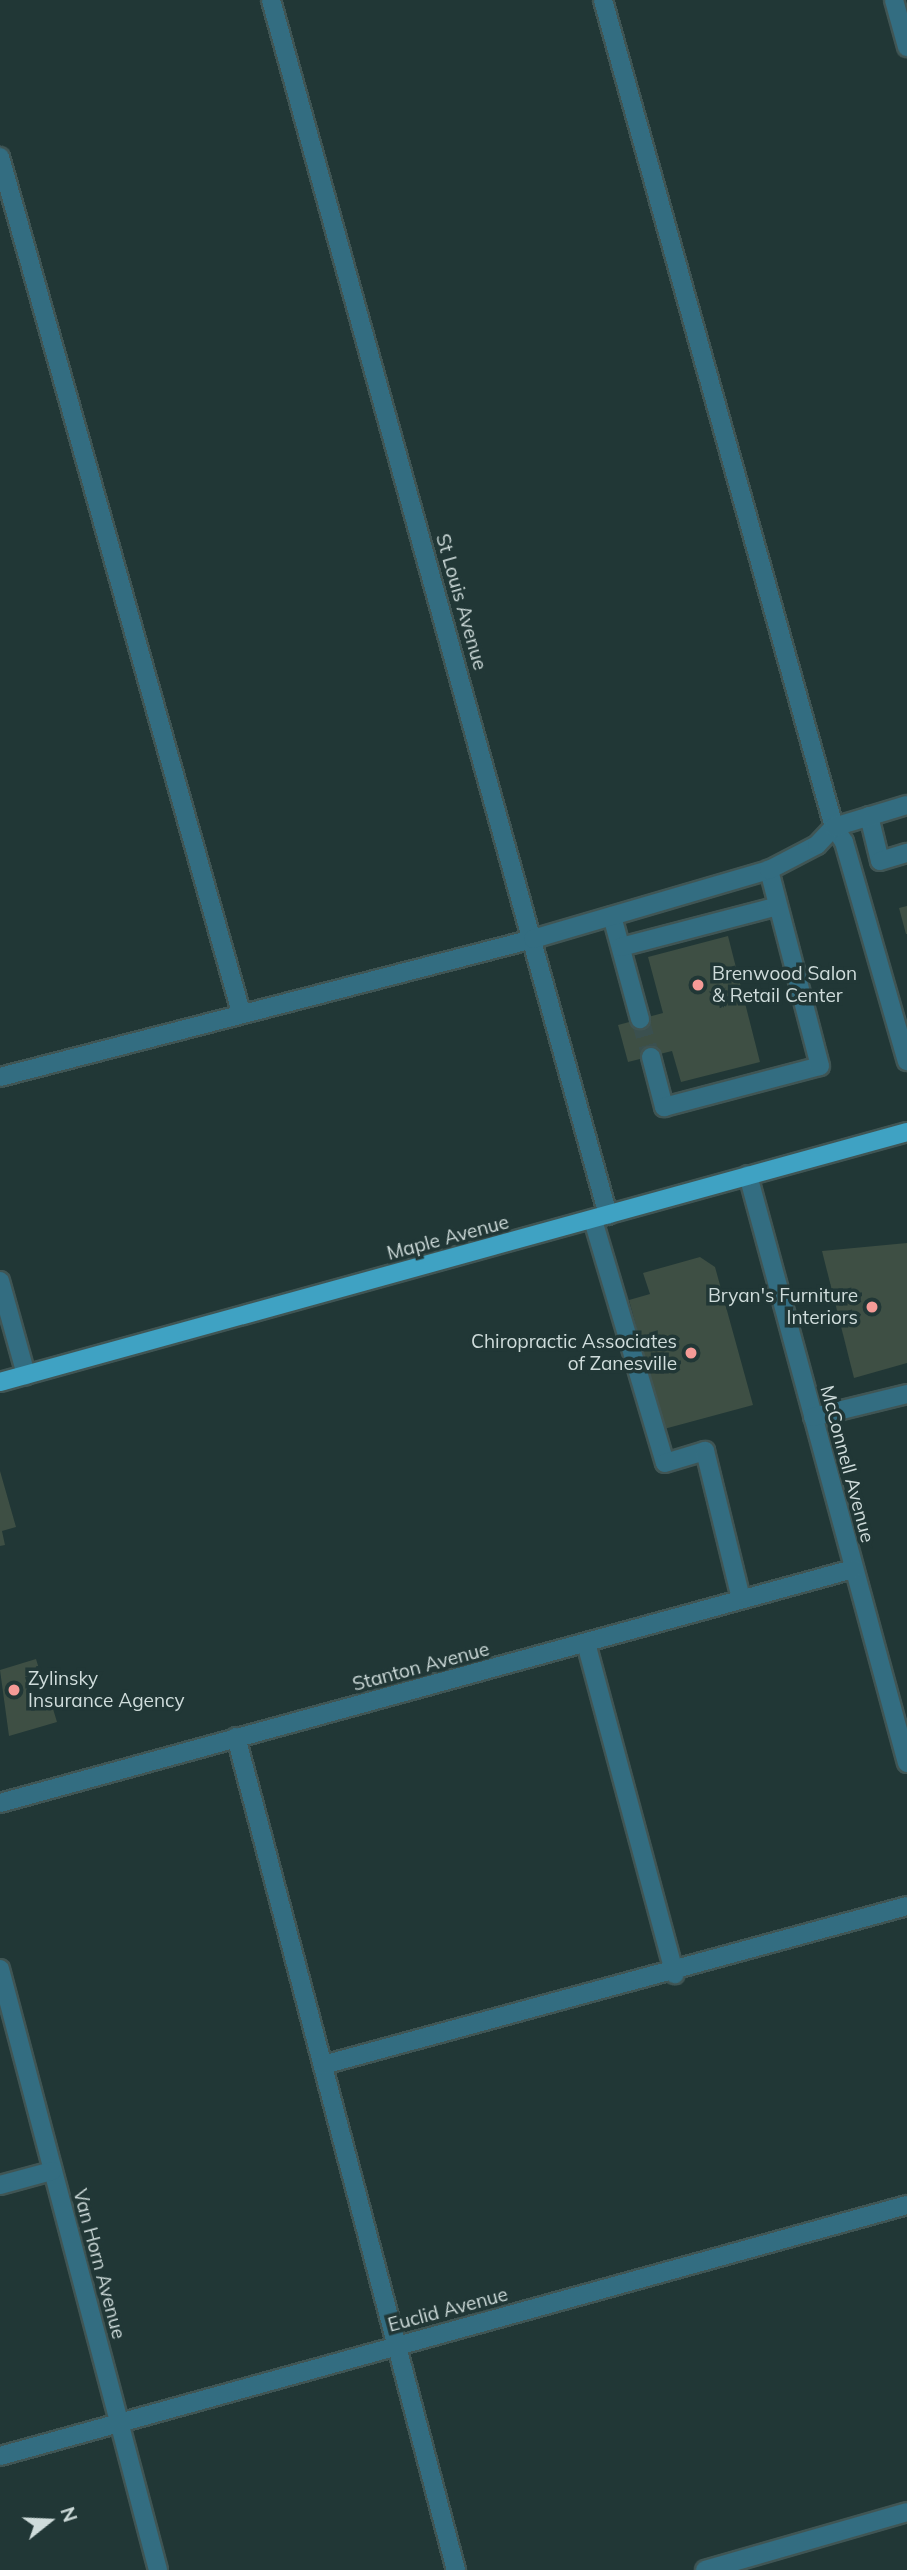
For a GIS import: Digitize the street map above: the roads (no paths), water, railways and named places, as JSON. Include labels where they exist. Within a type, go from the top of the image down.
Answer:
[{"type":"main road","name":"Maple Avenue","points":[[0,1382],[907,1132]]},
{"type":"street","name":"St Louis Avenue","points":[[271,0],[533,939],[665,1463],[705,1451],[741,1600]]},
{"type":"street","points":[[603,0],[834,827],[844,842],[907,1061]]},
{"type":"street","points":[[894,0],[907,47]]},
{"type":"street","points":[[0,158],[241,1012]]},
{"type":"street","points":[[0,1077],[241,1012],[533,939],[769,870],[817,845],[834,827],[907,805]]},
{"type":"street","points":[[869,816],[880,861],[907,853]]},
{"type":"street","points":[[651,1057],[664,1107],[820,1066],[769,870]]},
{"type":"street","points":[[621,947],[778,906]]},
{"type":"street","points":[[612,916],[640,1018]]},
{"type":"street","name":"McConnell Avenue","points":[[748,1175],[907,1763]]},
{"type":"street","points":[[0,1281],[26,1375]]},
{"type":"street","points":[[813,1417],[907,1394]]},
{"type":"street","name":"Stanton Avenue","points":[[0,1803],[853,1569]]},
{"type":"street","points":[[586,1643],[675,1974]]},
{"type":"street","points":[[236,1737],[457,2570]]},
{"type":"street","points":[[323,2065],[675,1974],[907,1906]]},
{"type":"street","name":"Van Horn Avenue","points":[[0,1969],[158,2570]]},
{"type":"street","points":[[0,2185],[52,2171]]},
{"type":"street","name":"Euclid Avenue","points":[[0,2456],[907,2205]]},
{"type":"street","points":[[705,2570],[907,2512]]},
{"type":"tunnel","points":[[640,1019],[651,1057]]},
{"type":"place","name":"Brenwood Salon & Retail Center","points":[[698,985]]},
{"type":"place","name":"Bryan's Furniture Interiors","points":[[872,1307]]},
{"type":"place","name":"Chiropractic Associates of Zanesville","points":[[691,1353]]},
{"type":"place","name":"Zylinsky Insurance Agency","points":[[14,1690]]}]
